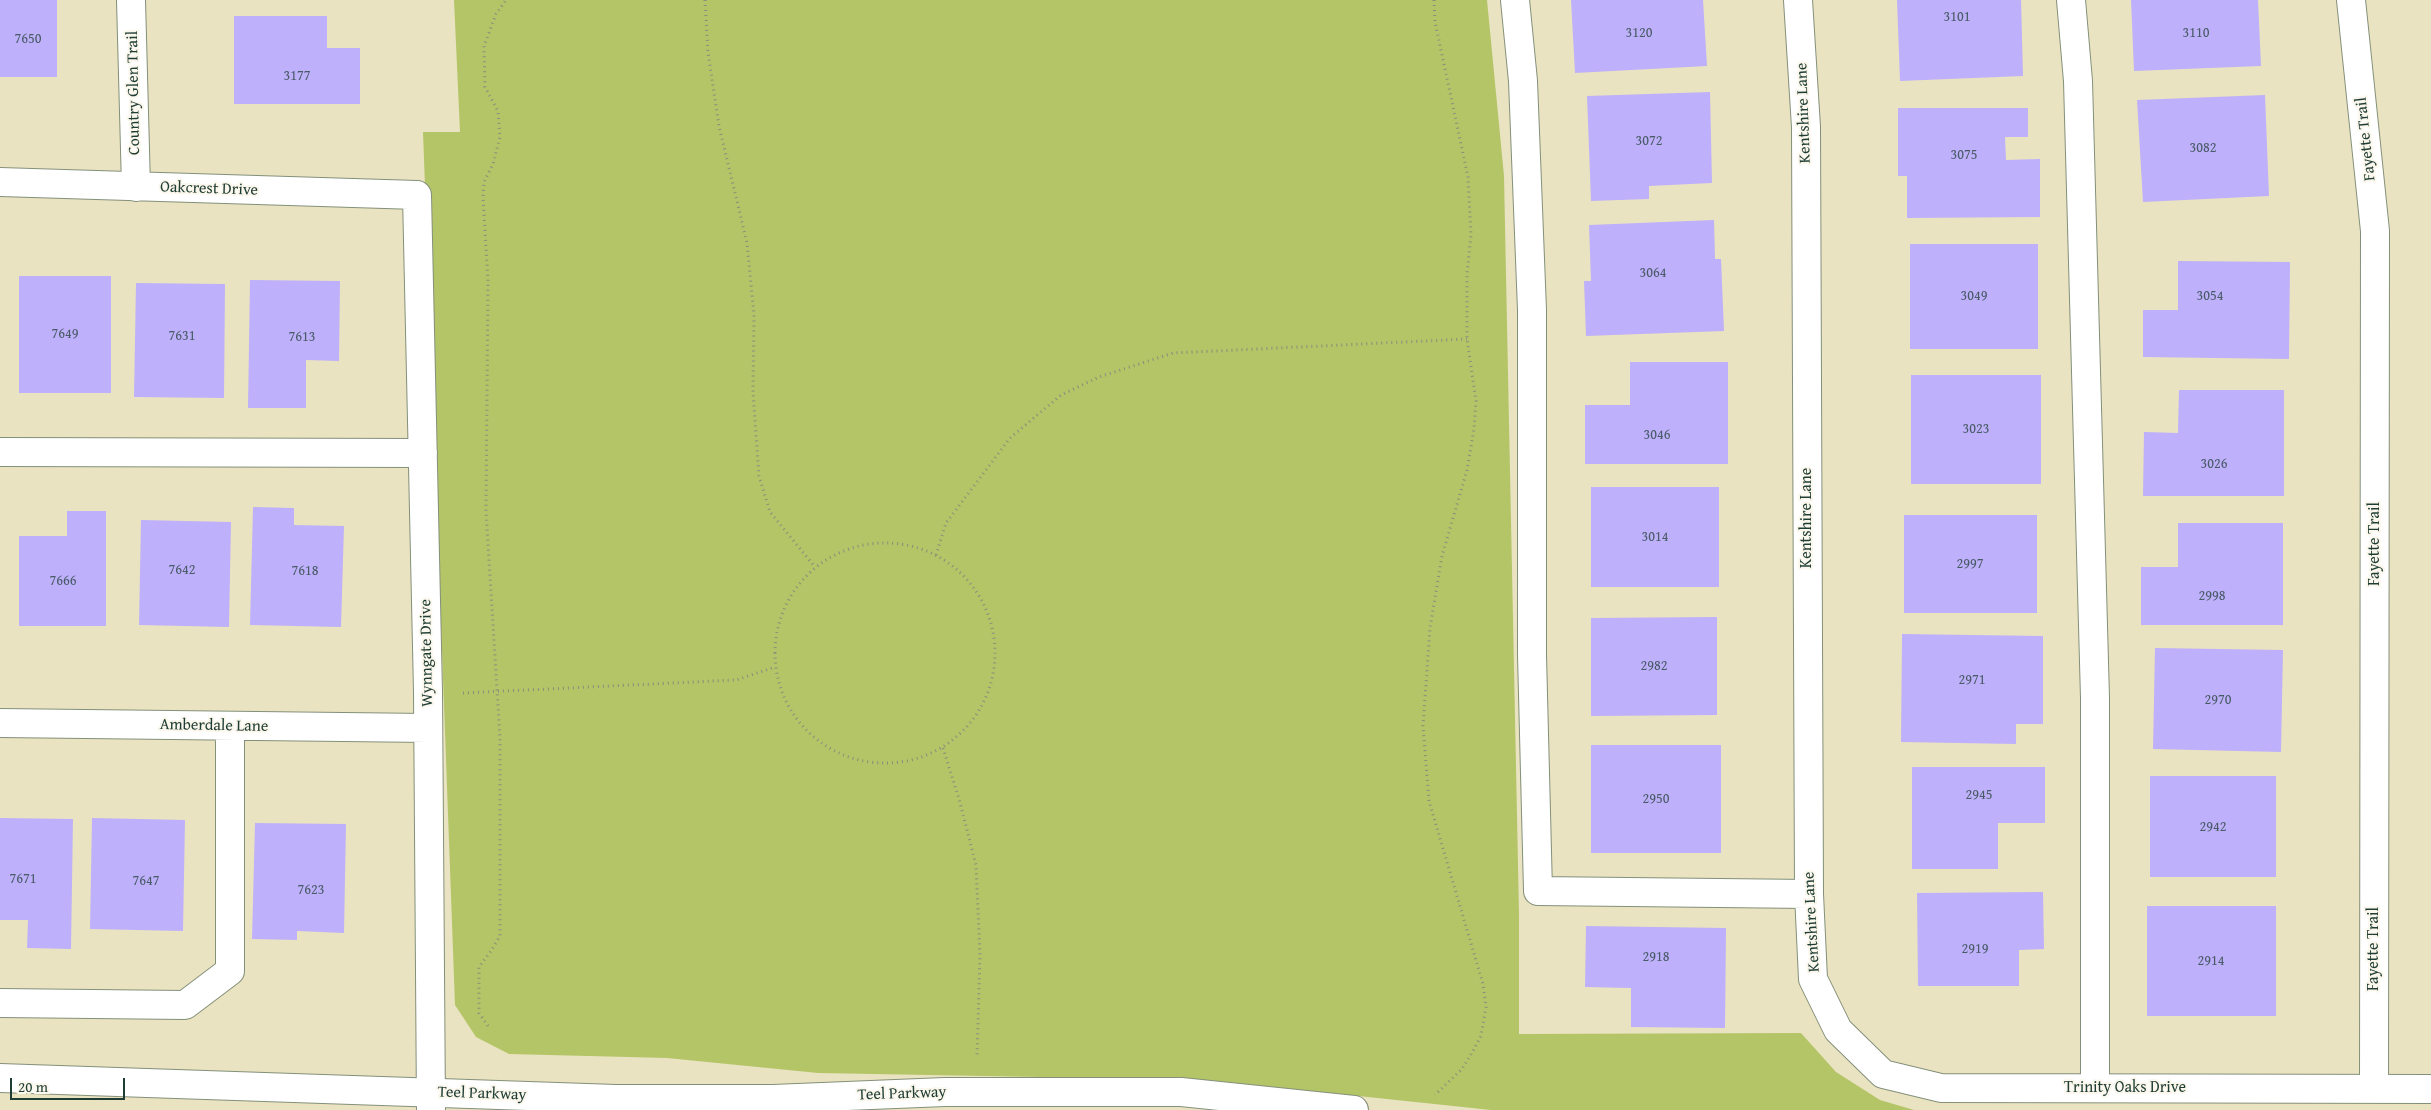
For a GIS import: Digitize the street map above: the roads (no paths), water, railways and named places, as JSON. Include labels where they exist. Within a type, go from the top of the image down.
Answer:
[{"type":"street","name":"Country Glen Trail","points":[[132,0],[136,187]]},
{"type":"street","points":[[1515,0],[1523,81],[1532,310],[1532,655],[1538,891],[1809,894]]},
{"type":"street","name":"Kentshire Lane","points":[[1798,0],[1806,127],[1809,894],[1814,979],[1838,1030]]},
{"type":"street","points":[[2071,0],[2078,81],[2095,698],[2095,1087]]},
{"type":"street","name":"Fayette Trail","points":[[2351,0],[2376,231],[2374,1089]]},
{"type":"street","name":"Oakcrest Drive","points":[[0,182],[417,195]]},
{"type":"street","name":"Wynngate Drive","points":[[417,195],[428,728],[431,1101]]},
{"type":"street","points":[[0,452],[423,453]]},
{"type":"street","name":"Amberdale Lane","points":[[0,723],[428,728]]},
{"type":"street","points":[[0,1004],[185,1005],[230,971],[230,726]]},
{"type":"street","name":"Trinity Oaks Drive","points":[[1838,1030],[1884,1074],[1941,1088],[2431,1089]]},
{"type":"street","name":"Teel Parkway","points":[[0,1078],[431,1101],[773,1099],[945,1092],[1181,1092],[1354,1110]]}]
